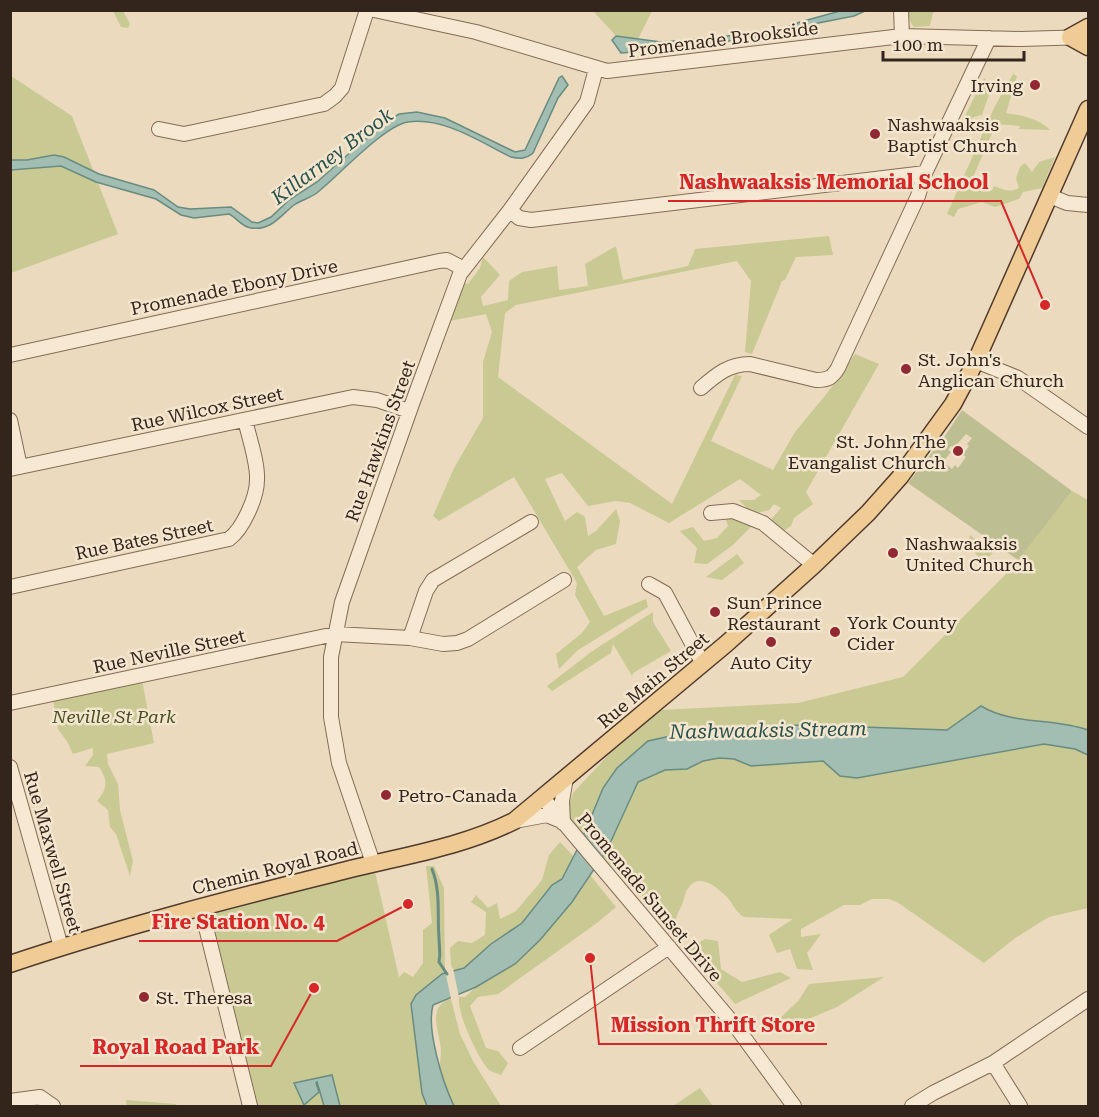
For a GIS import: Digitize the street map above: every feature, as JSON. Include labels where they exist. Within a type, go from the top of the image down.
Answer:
[{"type":"main road","points":[[1070,37],[1089,27]]},
{"type":"main road","points":[[1070,37],[1089,47]]},
{"type":"main road","name":"Rue Main Street","points":[[543,798],[703,664],[868,513],[900,477],[948,412],[976,361],[1089,109]]},
{"type":"main road","name":"Chemin Royal Road","points":[[10,964],[201,907],[373,863],[452,846],[514,821],[543,798]]},
{"type":"street","points":[[159,129],[184,134],[324,104],[342,88],[368,10]]},
{"type":"street","name":"Promenade Brookside","points":[[374,10],[476,32],[607,71],[902,36],[1089,37]]},
{"type":"street","points":[[902,10],[902,36]]},
{"type":"street","points":[[701,388],[723,370],[741,364],[750,364],[816,380],[826,380],[832,377],[918,196],[926,173],[989,38]]},
{"type":"street","name":"Rue Hawkins Street","points":[[373,863],[339,763],[334,736],[330,690],[335,634],[342,602],[457,280],[587,102],[596,69]]},
{"type":"street","points":[[510,210],[519,218],[531,220],[926,173]]},
{"type":"street","points":[[1050,196],[1067,202],[1089,205]]},
{"type":"street","name":"Promenade Ebony Drive","points":[[10,354],[439,261],[447,260],[464,269]]},
{"type":"street","points":[[976,361],[1018,378],[1089,427]]},
{"type":"street","name":"Rue Wilcox Street","points":[[15,468],[353,396],[377,400],[409,411]]},
{"type":"street","points":[[10,420],[15,468]]},
{"type":"street","name":"Rue Bates Street","points":[[10,587],[229,539],[236,534],[243,523],[257,479],[245,420]]},
{"type":"street","points":[[711,513],[733,511],[763,523],[814,564]]},
{"type":"street","points":[[410,638],[426,591],[433,580],[531,522]]},
{"type":"street","name":"Rue Neville Street","points":[[10,703],[335,634],[410,638],[457,644],[564,580]]},
{"type":"street","points":[[649,584],[666,593],[703,664]]},
{"type":"street","name":"Rue Maxwell Street","points":[[10,766],[61,947]]},
{"type":"street","points":[[566,778],[562,801],[567,828]]},
{"type":"street","name":"Promenade Sunset Drive","points":[[543,798],[737,1028],[794,1107]]},
{"type":"street","points":[[514,821],[547,815],[554,817],[567,828]]},
{"type":"street","points":[[201,907],[250,1107]]},
{"type":"street","points":[[520,1048],[669,947]]},
{"type":"street","points":[[912,1107],[933,1093],[993,1063],[1089,999]]},
{"type":"street","points":[[993,1063],[1020,1107]]},
{"type":"street","points":[[10,1101],[40,1097],[53,1107]]},
{"type":"green space","points":[[113,11],[123,11],[130,24],[128,28],[121,27]]},
{"type":"green space","points":[[593,11],[652,11],[638,39],[616,36]]},
{"type":"green space","points":[[907,11],[936,11],[933,13],[930,26],[914,27]]},
{"type":"green space","points":[[1013,74],[1017,76],[1006,113],[1035,120],[1050,130],[1019,129],[1020,126],[996,124],[971,182],[992,191],[994,186],[1016,190],[1019,188],[1016,178],[1020,167],[1025,163],[1032,172],[1039,162],[1055,157],[1042,188],[1023,192],[1019,199],[995,207],[982,202],[958,209],[954,217],[947,214],[994,108]]},
{"type":"green space","points":[[11,76],[72,116],[118,234],[11,273]]},
{"type":"green space","points":[[984,78],[992,86],[982,115],[974,117],[959,128]]},
{"type":"green space","points":[[829,236],[833,255],[796,257],[785,280],[782,281],[752,354],[745,352],[751,281],[737,261],[516,305],[505,313],[498,377],[672,504],[735,375],[742,376],[711,441],[773,470],[795,432],[855,354],[879,364],[806,492],[813,504],[794,518],[791,526],[780,533],[767,524],[781,508],[774,504],[769,510],[753,514],[739,500],[754,500],[761,495],[740,479],[669,523],[630,503],[616,501],[588,506],[562,473],[545,479],[565,521],[577,512],[585,517],[588,536],[596,531],[616,509],[620,521],[616,544],[596,550],[577,567],[604,616],[646,599],[648,607],[578,650],[559,669],[556,654],[582,633],[590,622],[575,595],[577,583],[514,477],[439,521],[433,516],[454,468],[483,418],[483,362],[492,332],[486,314],[449,321],[463,283],[468,284],[480,268],[483,257],[500,275],[481,297],[483,306],[508,300],[509,281],[522,272],[557,266],[559,290],[588,286],[585,264],[616,246],[623,280],[688,266],[695,249]]},
{"type":"green space","points":[[962,410],[1072,491],[1018,560],[908,483]],"holes":[[[966,434],[972,438],[963,455],[966,457],[958,468],[955,465],[952,469],[943,462],[951,452],[948,450],[951,446],[954,448]]]},
{"type":"green space","points":[[1072,491],[1088,500],[1088,730],[1006,716],[981,707],[947,730],[805,725],[707,728],[677,733],[633,755],[617,768],[603,788],[584,836],[570,820],[567,810],[573,793],[611,752],[661,710],[798,703],[903,677],[1005,575]]},
{"type":"green space","points":[[736,515],[754,524],[733,545],[707,564],[694,563],[697,548],[680,531],[693,527],[704,541],[717,538],[728,526],[725,517]]},
{"type":"green space","points":[[970,535],[993,553],[986,559],[980,558],[967,544]]},
{"type":"green space","points":[[737,554],[744,563],[722,580],[706,577]]},
{"type":"green space","points":[[653,612],[653,622],[671,651],[633,673],[632,676],[613,644],[611,653],[552,691],[547,686],[591,652]]},
{"type":"green space","name":"Neville St Park","points":[[141,675],[154,743],[107,754],[108,764],[118,784],[120,810],[133,861],[130,876],[116,834],[110,827],[108,810],[97,801],[105,788],[104,776],[99,767],[85,766],[93,755],[93,748],[73,754],[58,729],[52,694]]},
{"type":"green space","points":[[1044,744],[1075,749],[1088,755],[1088,908],[1049,917],[1015,938],[984,963],[897,902],[889,899],[872,899],[860,905],[844,905],[801,929],[801,937],[821,934],[807,953],[813,970],[797,969],[790,949],[777,953],[769,935],[793,919],[744,917],[718,889],[703,881],[698,881],[686,891],[673,932],[640,893],[602,857],[617,830],[638,782],[665,770],[687,769],[703,761],[719,758],[734,759],[751,766],[823,761],[840,776],[857,778]]},
{"type":"green space","points":[[560,842],[574,857],[562,879],[552,885],[522,923],[491,944],[464,968],[453,971],[450,948],[458,941],[472,943],[485,935],[486,912],[471,902],[476,895],[488,908],[497,903],[500,919],[516,911],[542,880],[549,855]]},
{"type":"green space","points":[[373,863],[399,977],[404,972],[413,977],[423,963],[423,930],[432,923],[426,866],[434,866],[444,888],[445,973],[416,995],[422,1093],[427,1106],[250,1106],[201,907]]},
{"type":"green space","points":[[590,875],[616,907],[498,994],[478,997],[470,1006],[486,1048],[498,1051],[508,1063],[501,1075],[491,1071],[473,1045],[461,1013],[459,997],[465,997],[476,987],[515,964],[572,902]]},
{"type":"green space","points":[[705,939],[718,941],[721,969],[742,982],[780,972],[791,978],[735,1004],[688,949]]},
{"type":"green space","points":[[884,977],[837,1007],[782,1030],[776,1022],[799,1000],[809,984]]},
{"type":"green space","points":[[451,999],[460,1034],[473,1061],[501,1106],[454,1106],[441,1072],[441,1049],[436,1024],[437,1011],[440,1006]]},
{"type":"green space","points":[[700,1088],[711,1106],[673,1106]]},
{"type":"green space","points":[[126,1100],[176,1104],[177,1106],[127,1106]]},
{"type":"water","points":[[840,11],[865,11],[854,16],[803,26],[781,37],[621,53],[612,40],[616,36],[661,42],[780,30]]},
{"type":"water","points":[[562,76],[568,85],[558,98],[533,153],[528,156],[511,157],[461,132],[435,123],[408,122],[387,132],[315,194],[294,205],[280,218],[264,227],[245,226],[229,214],[194,218],[181,215],[156,199],[96,182],[61,166],[11,170],[11,160],[27,160],[54,155],[64,157],[99,174],[154,190],[178,207],[190,209],[231,207],[252,222],[258,223],[271,217],[289,200],[317,182],[380,126],[399,114],[417,112],[445,118],[515,152],[525,150]]},
{"type":"water","name":"Nashwaaksis Stream","points":[[981,706],[1006,716],[1088,730],[1088,755],[1075,749],[1044,744],[857,778],[840,776],[823,761],[751,766],[734,759],[719,758],[703,761],[687,769],[665,770],[638,782],[607,850],[572,902],[540,940],[515,964],[476,987],[433,1005],[431,1016],[434,1042],[445,1084],[454,1106],[427,1106],[422,1093],[411,1004],[416,995],[442,974],[464,968],[491,944],[522,923],[552,885],[562,879],[580,844],[603,788],[617,768],[648,741],[707,728],[805,725],[947,730]]},
{"type":"water","points":[[332,1075],[340,1106],[324,1106],[317,1082],[319,1092],[304,1105],[294,1083]]},
{"type":"pier","points":[[453,968],[459,997],[451,999],[445,970]]},
{"type":"waterway","points":[[432,869],[438,895],[439,962],[447,974]]},
{"type":"place","name":"Irving","points":[[1035,85]]},
{"type":"place","name":"Nashwaaksis Baptist Church","points":[[875,134]]},
{"type":"place","name":"Nashwaaksis Memorial School","points":[[1045,305]]},
{"type":"place","name":"St. John's Anglican Church","points":[[906,369]]},
{"type":"place","name":"St. John The Evangalist Church","points":[[958,451]]},
{"type":"place","name":"Nashwaaksis United Church","points":[[893,553]]},
{"type":"place","name":"Sun Prince Restaurant","points":[[715,612]]},
{"type":"place","name":"York County Cider","points":[[835,632]]},
{"type":"place","name":"Auto City","points":[[771,642]]},
{"type":"place","name":"Petro-Canada","points":[[386,795]]},
{"type":"place","name":"Fire Station No. 4","points":[[408,904]]},
{"type":"place","name":"Mission Thrift Store","points":[[590,958]]},
{"type":"place","name":"Royal Road Park","points":[[314,988]]},
{"type":"place","name":"St. Theresa","points":[[144,997]]},
{"type":"water label","name":"Killarney Brook","points":[[332,156]]}]
